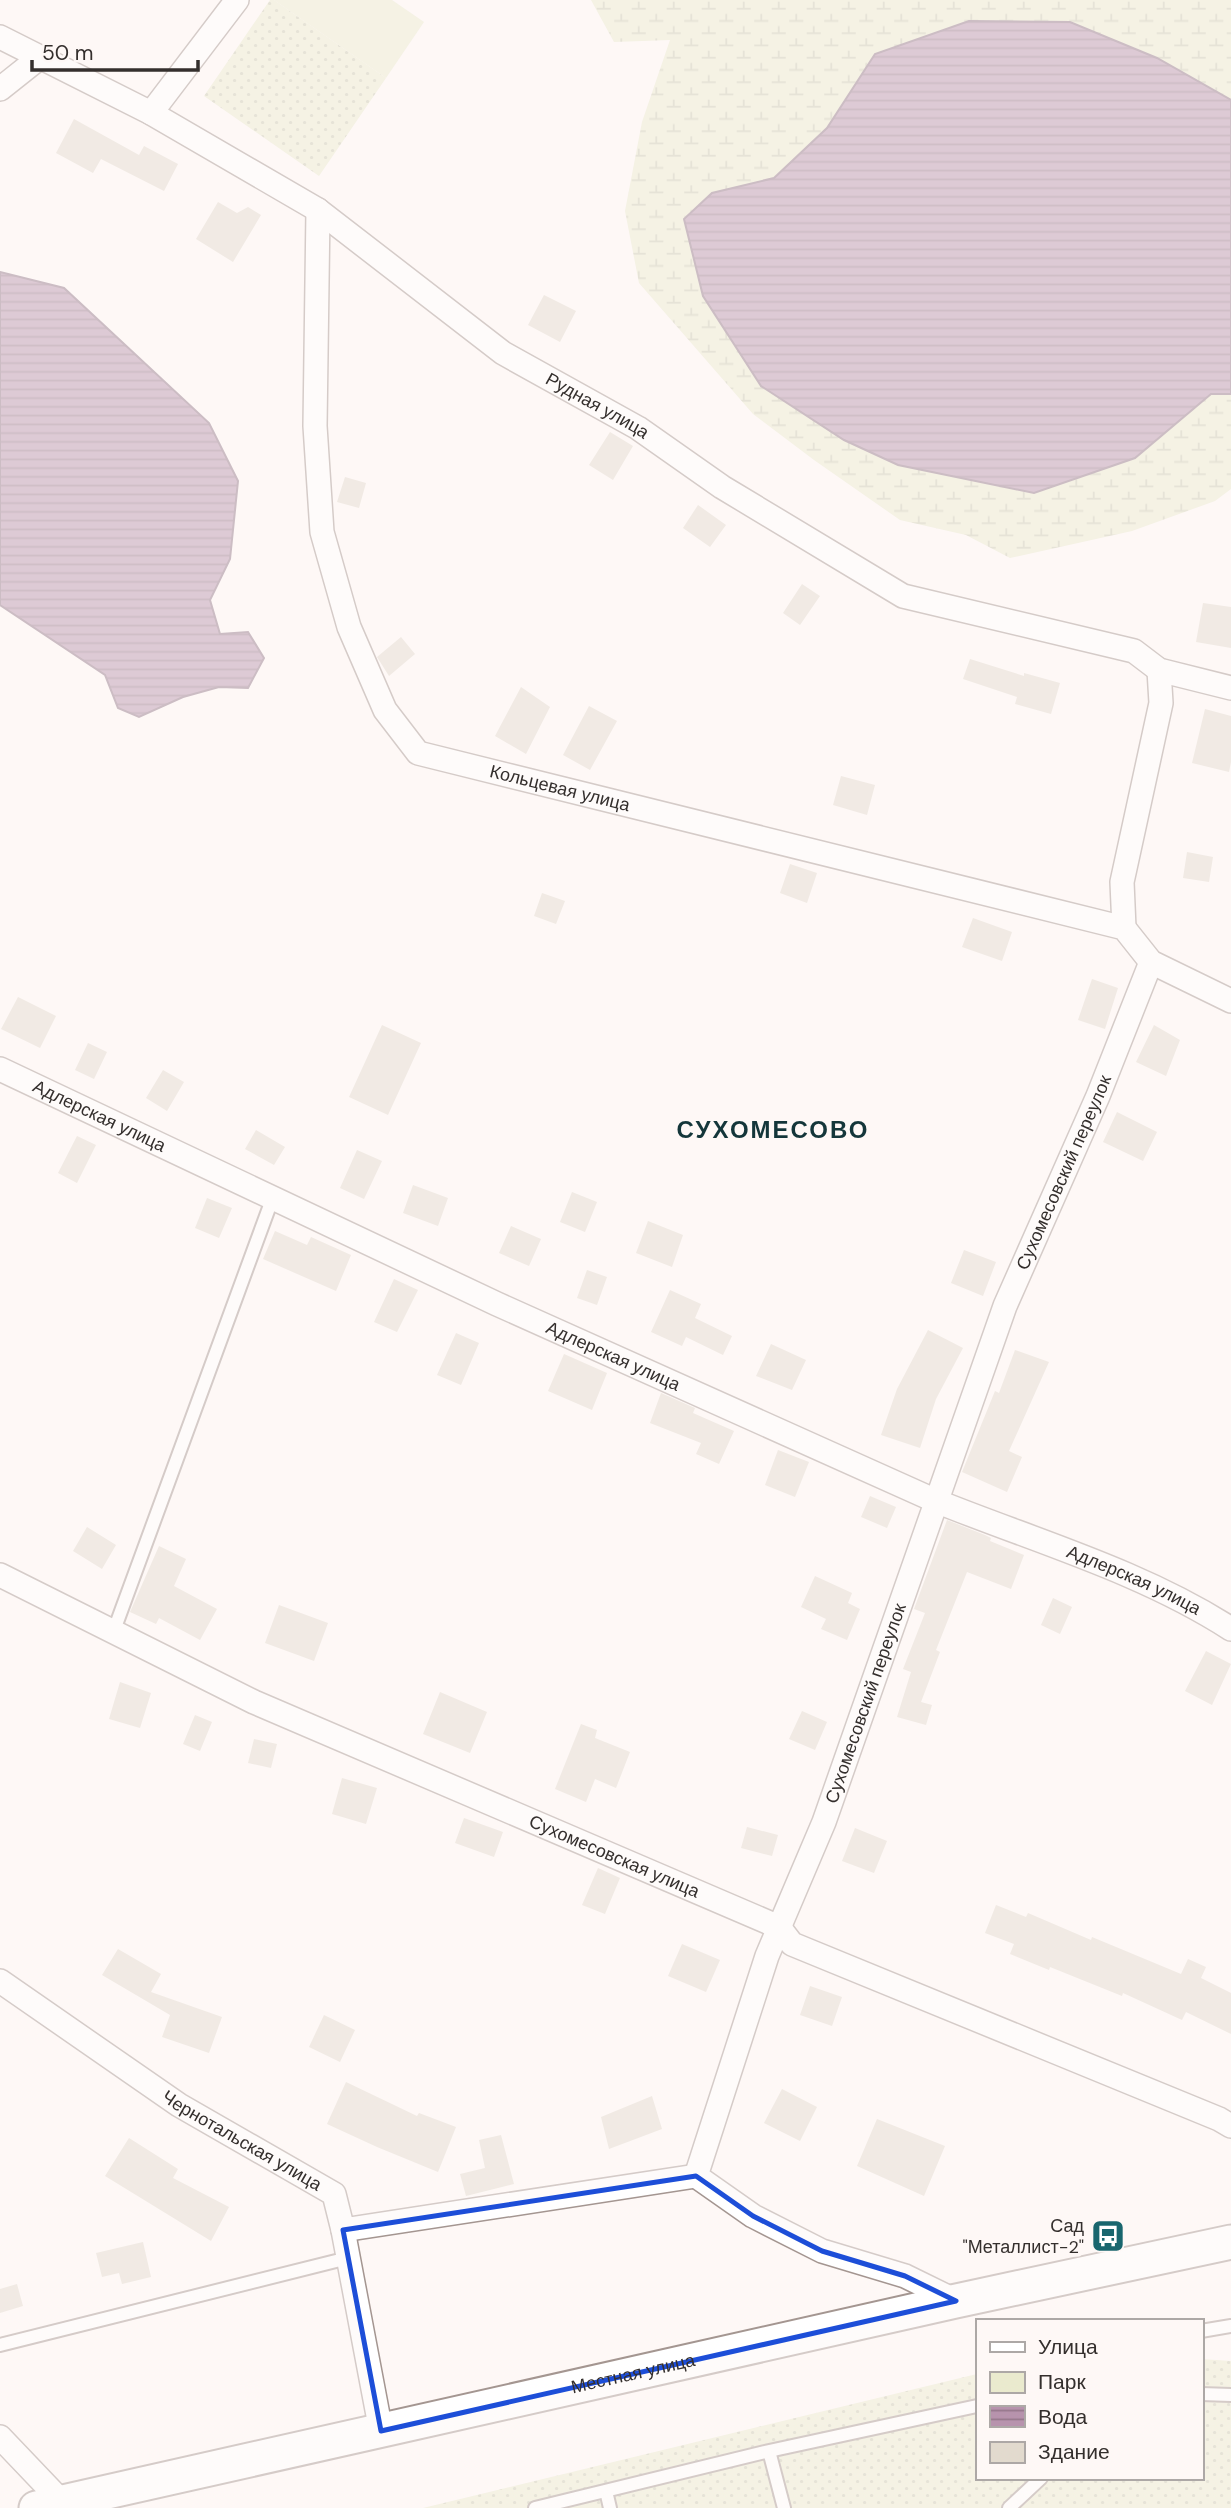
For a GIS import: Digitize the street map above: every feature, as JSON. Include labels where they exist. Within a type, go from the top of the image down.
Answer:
[{"type":"main road","name":"Местная улица","points":[[49,2505],[118,2494],[381,2431],[1231,2242]]},
{"type":"street","points":[[151,113],[237,0]]},
{"type":"street","name":"Рудная улица","points":[[0,37],[151,113],[318,209],[503,353],[638,428],[722,487],[903,596],[1134,651],[1159,670],[1231,688]]},
{"type":"street","points":[[0,89],[39,58]]},
{"type":"street","name":"Кольцевая улица","points":[[318,209],[315,426],[322,532],[349,627],[386,710],[418,753],[1124,928]]},
{"type":"street","points":[[1159,670],[1161,703],[1122,882],[1124,928],[1151,962],[1231,1001]]},
{"type":"street","name":"Сухомесовский переулок","points":[[696,2176],[740,2033],[779,1927],[824,1822],[1005,1306],[1098,1096],[1151,962]]},
{"type":"street","name":"Адлерская улица","points":[[0,1069],[496,1304],[936,1501],[1090,1559],[1203,1611],[1231,1629]]},
{"type":"street","name":"Сухомесовская улица","points":[[0,1575],[254,1702],[779,1927],[792,1944],[1231,2126]]},
{"type":"street","name":"Чернотальская улица","points":[[0,1981],[179,2105],[334,2194],[381,2431]]},
{"type":"street","points":[[343,2230],[696,2176],[753,2216],[822,2251],[905,2276],[956,2301]]},
{"type":"street","points":[[0,2437],[49,2505]]},
{"type":"lane","points":[[113,1633],[273,1197]]},
{"type":"lane","points":[[0,2345],[348,2258]]},
{"type":"lane","points":[[1203,2332],[1231,2326]]},
{"type":"lane","points":[[1203,2394],[1231,2395]]},
{"type":"lane","points":[[535,2508],[769,2451],[976,2406]]},
{"type":"lane","points":[[769,2451],[784,2508]]},
{"type":"lane","points":[[1010,2508],[1039,2480]]},
{"type":"lane","points":[[606,2491],[610,2508]]},
{"type":"highlighted area","points":[[696,2176],[753,2216],[822,2251],[905,2276],[956,2301],[381,2431],[343,2230]]},
{"type":"green space","points":[[270,0],[274,0],[386,78],[319,176],[204,96]]},
{"type":"green space","points":[[274,0],[392,0],[424,22],[386,78]]},
{"type":"green space","points":[[591,0],[1231,0],[1231,100],[1157,58],[1070,22],[875,54],[827,128],[774,178],[712,193],[1135,458],[1211,394],[1231,394],[1231,489],[1215,501],[1132,531],[1010,558],[966,535],[900,520],[753,414],[639,283],[625,211],[642,122],[670,40],[614,42]]},
{"type":"green space","points":[[1203,2359],[1231,2361],[1231,2508],[423,2508],[976,2374],[976,2480],[1203,2480]]},
{"type":"water","points":[[969,21],[1070,22],[1157,58],[1231,100],[1231,394],[1211,394],[1135,458],[1034,493],[898,465],[844,440],[761,386],[703,296],[684,219],[712,193],[774,178],[827,128],[875,54]]},
{"type":"water","points":[[0,272],[64,288],[209,423],[238,481],[230,559],[210,600],[220,634],[248,632],[264,658],[248,688],[219,687],[183,697],[139,717],[118,708],[105,675],[0,605]]},
{"type":"building","points":[[74,119],[139,155],[144,146],[178,164],[164,191],[101,159],[93,173],[56,153]]},
{"type":"building","points":[[218,202],[237,213],[248,207],[261,215],[233,262],[196,239]]},
{"type":"building","points":[[544,295],[576,311],[560,342],[528,325]]},
{"type":"building","points":[[610,432],[633,446],[613,480],[589,465]]},
{"type":"building","points":[[345,477],[366,483],[359,508],[337,502]]},
{"type":"building","points":[[698,505],[726,525],[710,547],[683,528]]},
{"type":"building","points":[[802,584],[820,596],[800,625],[783,613]]},
{"type":"building","points":[[1203,603],[1231,607],[1231,648],[1196,642]]},
{"type":"building","points":[[401,637],[415,654],[389,676],[377,657]]},
{"type":"building","points":[[970,659],[1024,676],[1024,673],[1060,683],[1051,714],[1015,704],[1017,697],[963,679]]},
{"type":"building","points":[[521,687],[550,707],[526,754],[495,736]]},
{"type":"building","points":[[589,706],[617,721],[590,770],[563,755]]},
{"type":"building","points":[[1205,709],[1231,716],[1229,772],[1192,763]]},
{"type":"building","points":[[841,776],[875,785],[867,815],[833,805]]},
{"type":"building","points":[[1187,852],[1213,857],[1209,882],[1183,878]]},
{"type":"building","points":[[790,864],[817,873],[807,903],[780,893]]},
{"type":"building","points":[[542,893],[565,901],[556,924],[534,916]]},
{"type":"building","points":[[973,918],[1012,932],[1002,961],[962,947]]},
{"type":"building","points":[[1092,979],[1118,988],[1105,1029],[1078,1020]]},
{"type":"building","points":[[18,997],[56,1016],[40,1048],[1,1029]]},
{"type":"building","points":[[382,1025],[421,1043],[388,1115],[349,1097]]},
{"type":"building","points":[[1154,1025],[1180,1040],[1166,1076],[1136,1062]]},
{"type":"building","points":[[88,1043],[107,1052],[94,1079],[75,1070]]},
{"type":"building","points":[[163,1070],[184,1082],[167,1111],[146,1098]]},
{"type":"building","points":[[1117,1112],[1157,1132],[1143,1161],[1103,1142]]},
{"type":"building","points":[[256,1130],[285,1147],[274,1165],[245,1149]]},
{"type":"building","points":[[77,1136],[96,1145],[77,1183],[58,1173]]},
{"type":"building","points":[[357,1150],[382,1161],[364,1199],[340,1188]]},
{"type":"building","points":[[413,1185],[448,1198],[438,1226],[403,1213]]},
{"type":"building","points":[[572,1192],[597,1202],[585,1232],[560,1222]]},
{"type":"building","points":[[207,1198],[232,1208],[219,1238],[195,1228]]},
{"type":"building","points":[[648,1221],[683,1235],[672,1267],[636,1253]]},
{"type":"building","points":[[511,1226],[541,1239],[529,1266],[499,1253]]},
{"type":"building","points":[[275,1231],[307,1245],[311,1237],[351,1255],[336,1291],[263,1259]]},
{"type":"building","points":[[964,1250],[996,1262],[983,1296],[951,1283]]},
{"type":"building","points":[[587,1270],[607,1277],[597,1305],[577,1298]]},
{"type":"building","points":[[394,1279],[418,1290],[397,1332],[374,1322]]},
{"type":"building","points":[[670,1290],[701,1304],[695,1318],[732,1336],[723,1355],[686,1337],[682,1346],[651,1332]]},
{"type":"building","points":[[928,1330],[963,1348],[936,1399],[920,1448],[881,1435],[897,1389]]},
{"type":"building","points":[[456,1333],[479,1343],[461,1385],[437,1375]]},
{"type":"building","points":[[771,1344],[806,1360],[792,1390],[756,1376]]},
{"type":"building","points":[[1015,1350],[1049,1362],[1009,1451],[1022,1457],[1007,1492],[962,1472],[995,1391],[999,1393]]},
{"type":"building","points":[[564,1354],[607,1373],[592,1410],[548,1391]]},
{"type":"building","points":[[661,1393],[695,1408],[693,1413],[734,1431],[719,1464],[696,1454],[701,1443],[650,1423]]},
{"type":"building","points":[[778,1450],[809,1462],[795,1497],[765,1485]]},
{"type":"building","points":[[870,1496],[896,1507],[887,1528],[861,1517]]},
{"type":"building","points":[[947,1520],[1024,1555],[1011,1589],[967,1572],[936,1650],[940,1652],[921,1702],[932,1705],[926,1725],[897,1717],[911,1672],[903,1669],[925,1613],[914,1609]]},
{"type":"building","points":[[87,1527],[116,1545],[102,1569],[73,1551]]},
{"type":"building","points":[[159,1546],[186,1559],[174,1586],[217,1609],[200,1640],[159,1618],[156,1624],[130,1612]]},
{"type":"building","points":[[815,1576],[852,1593],[848,1603],[860,1609],[847,1640],[821,1629],[826,1619],[801,1607]]},
{"type":"building","points":[[1053,1598],[1072,1607],[1060,1634],[1041,1625]]},
{"type":"building","points":[[279,1605],[328,1623],[314,1661],[265,1643]]},
{"type":"building","points":[[1206,1651],[1231,1664],[1212,1705],[1185,1691]]},
{"type":"building","points":[[120,1682],[151,1693],[140,1728],[109,1719]]},
{"type":"building","points":[[440,1692],[487,1712],[470,1753],[423,1734]]},
{"type":"building","points":[[802,1711],[827,1722],[815,1750],[789,1739]]},
{"type":"building","points":[[195,1715],[212,1722],[200,1751],[183,1744]]},
{"type":"building","points":[[581,1724],[597,1730],[595,1738],[630,1752],[616,1788],[595,1779],[586,1802],[555,1789]]},
{"type":"building","points":[[254,1739],[277,1744],[271,1768],[248,1763]]},
{"type":"building","points":[[342,1778],[377,1788],[366,1824],[332,1814]]},
{"type":"building","points":[[464,1818],[503,1832],[494,1857],[455,1843]]},
{"type":"building","points":[[747,1827],[778,1835],[772,1856],[741,1848]]},
{"type":"building","points":[[855,1828],[887,1841],[874,1873],[842,1861]]},
{"type":"building","points":[[598,1868],[620,1878],[605,1914],[582,1905]]},
{"type":"building","points":[[996,1905],[1026,1917],[1028,1913],[1181,1974],[1188,1959],[1206,1967],[1201,1978],[1231,1993],[1231,2034],[1186,2012],[1182,2020],[1123,1993],[1122,1996],[1010,1954],[1014,1944],[985,1933]]},
{"type":"building","points":[[682,1944],[720,1960],[706,1992],[668,1976]]},
{"type":"building","points":[[118,1949],[161,1974],[151,1992],[222,2017],[209,2053],[162,2037],[170,2015],[102,1975]]},
{"type":"building","points":[[810,1986],[842,1997],[832,2026],[800,2015]]},
{"type":"building","points":[[324,2015],[355,2030],[340,2062],[309,2047]]},
{"type":"building","points":[[346,2082],[417,2116],[419,2113],[456,2127],[438,2172],[327,2124]]},
{"type":"building","points":[[782,2089],[817,2107],[800,2141],[764,2123]]},
{"type":"building","points":[[652,2096],[662,2129],[609,2149],[601,2117]]},
{"type":"building","points":[[877,2119],[945,2146],[924,2196],[857,2166]]},
{"type":"building","points":[[501,2135],[514,2184],[466,2196],[460,2174],[485,2168],[479,2140]]},
{"type":"building","points":[[129,2138],[178,2169],[173,2178],[229,2207],[211,2241],[105,2176]]},
{"type":"building","points":[[143,2242],[151,2277],[122,2284],[119,2273],[102,2277],[96,2253]]},
{"type":"building","points":[[17,2284],[23,2306],[0,2313],[0,2289]]},
{"type":"place","name":"Сад \"Металлист-2\"","points":[[1108,2236]]},
{"type":"district","name":"СУХОМЕСОВО","points":[[773,1130]]}]
